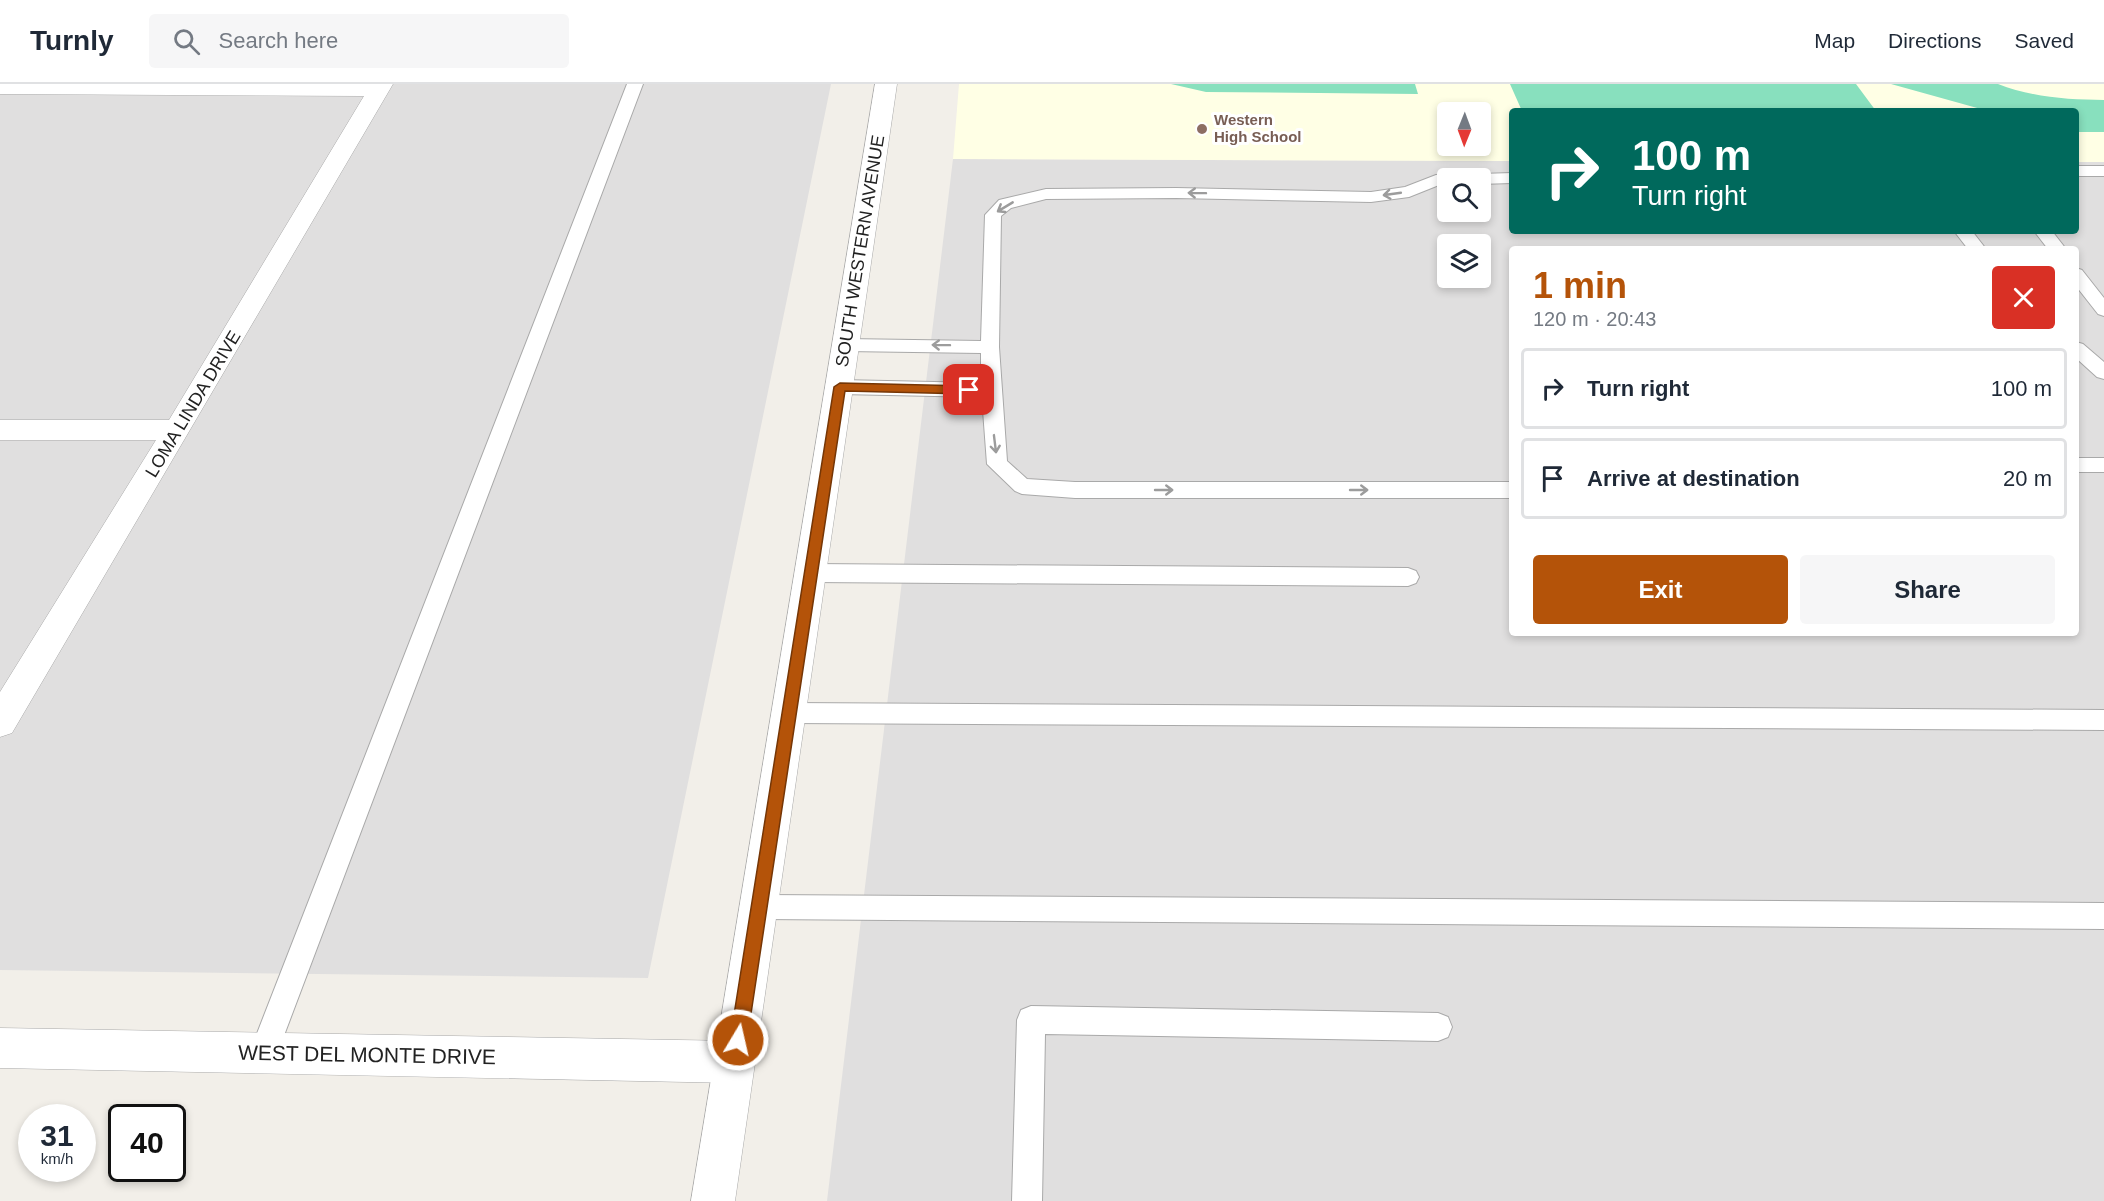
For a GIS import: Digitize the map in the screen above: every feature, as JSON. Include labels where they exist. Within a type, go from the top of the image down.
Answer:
[{"type":"street","name":"SOUTH WESTERN AVENUE","points":[[713,1201],[886,84]]},
{"type":"street","points":[[0,87],[381,86]]},
{"type":"street","name":"LOMA LINDA DRIVE","points":[[0,722],[381,86]]},
{"type":"street","points":[[0,430],[177,430]]},
{"type":"street","name":"WEST DEL MONTE DRIVE","points":[[0,1048],[735,1062]]},
{"type":"lane","points":[[263,1054],[635,84]]},
{"type":"lane","points":[[2079,171],[2104,171]]},
{"type":"lane","points":[[1491,179],[1509,178]]},
{"type":"lane","points":[[1437,180],[1409,192],[1371,197],[1176,193],[1046,194],[1005,204],[993,215],[990,347],[997,464],[1022,486],[1075,490],[1509,490]]},
{"type":"lane","points":[[2045,234],[2055,246]]},
{"type":"lane","points":[[2081,280],[2104,286]]},
{"type":"lane","points":[[2081,280],[2104,310]]},
{"type":"lane","points":[[846,345],[990,347]]},
{"type":"lane","points":[[2079,351],[2104,372]]},
{"type":"lane","points":[[840,387],[991,390]]},
{"type":"lane","points":[[2079,465],[2104,465]]},
{"type":"lane","points":[[811,573],[1408,576]]},
{"type":"lane","points":[[789,713],[2104,720]]},
{"type":"lane","points":[[758,907],[2104,916]]},
{"type":"lane","points":[[1027,1201],[1031,1020],[1438,1027]]},
{"type":"shaded area","points":[[0,84],[831,84],[648,978],[0,970]]},
{"type":"shaded area","name":"Western High School","points":[[959,84],[2104,84],[2104,162],[2079,162],[2079,108],[1509,108],[1509,161],[953,159]]},
{"type":"shaded area","points":[[953,159],[1509,161],[1509,234],[2079,234],[2079,162],[2104,162],[2104,1201],[827,1201]]},
{"type":"green space","points":[[1171,84],[1415,84],[1418,94],[1206,92]]},
{"type":"green space","points":[[1510,84],[1856,84],[1874,108],[1521,108]]},
{"type":"green space","points":[[1891,84],[1998,84],[2050,97],[2104,100],[2104,132],[2079,132],[2079,108],[1977,108]]},
{"type":"place","name":"Western High School","points":[[1202,129]]},
{"type":"route","points":[[738,1040],[840,387],[969,390]]}]
